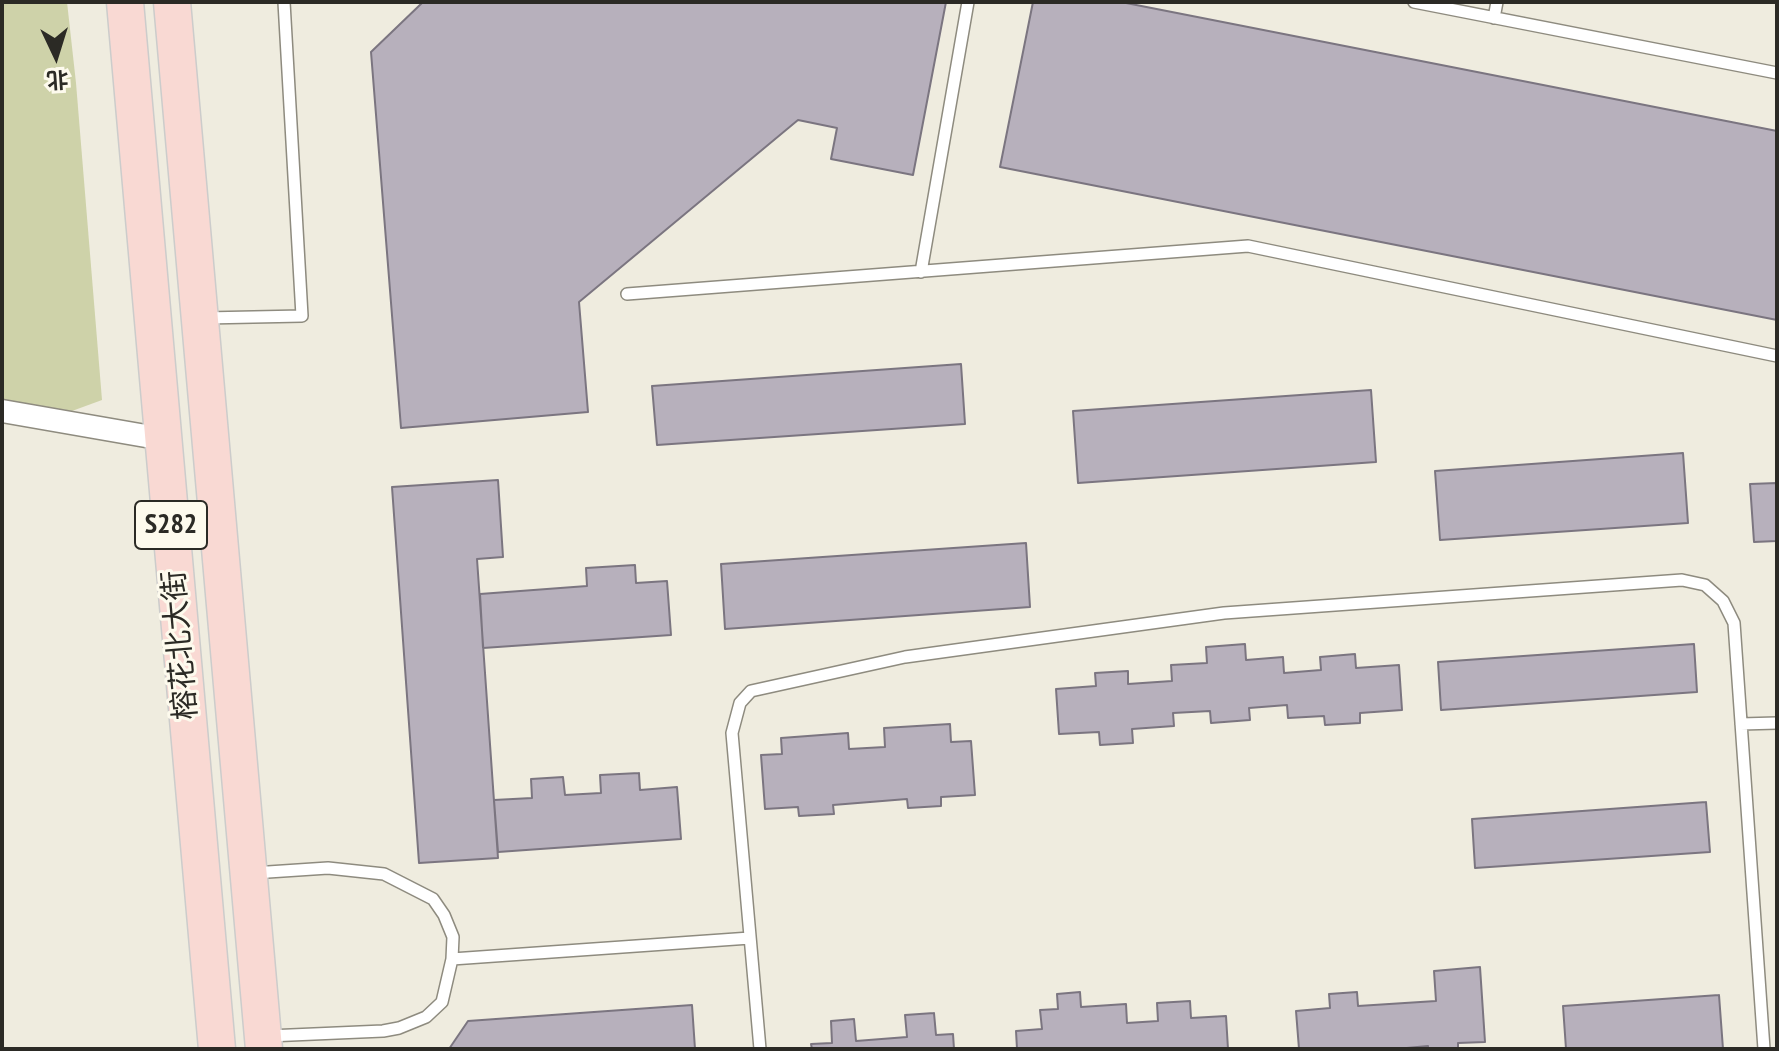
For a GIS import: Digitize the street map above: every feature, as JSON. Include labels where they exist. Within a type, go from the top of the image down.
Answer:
[{"type":"main road","name":"榕花北大街","points":[[125,2],[217,1049]]},
{"type":"main road","name":"榕花北大街","points":[[172,2],[264,1042]]},
{"type":"street","points":[[2,411],[163,439]]},
{"type":"lane","points":[[200,318],[302,316],[284,2]]},
{"type":"lane","points":[[921,272],[968,2]]},
{"type":"lane","points":[[1414,2],[1777,73]]},
{"type":"lane","points":[[1494,18],[1497,2]]},
{"type":"lane","points":[[627,294],[1248,246],[1777,356]]},
{"type":"lane","points":[[760,1049],[732,733],[740,703],[751,691],[905,657],[1224,613],[1682,580],[1705,585],[1723,601],[1734,623],[1764,1049]]},
{"type":"lane","points":[[1741,724],[1777,723]]},
{"type":"lane","points":[[249,873],[328,868],[384,874],[433,899],[453,937],[452,959],[442,1002],[426,1017],[383,1031],[264,1042]]},
{"type":"lane","points":[[452,959],[750,938]]},
{"type":"green space","points":[[2,2],[67,2],[102,400],[72,411],[2,399]]},
{"type":"building","points":[[423,2],[946,2],[913,175],[831,159],[837,128],[798,120],[579,302],[588,412],[401,428],[371,52]]},
{"type":"building","points":[[1033,2],[1121,2],[1777,131],[1777,320],[1000,167]]},
{"type":"building","points":[[961,364],[965,424],[657,445],[652,386]]},
{"type":"building","points":[[1371,390],[1376,462],[1078,483],[1073,411]]},
{"type":"building","points":[[1683,453],[1688,523],[1440,540],[1435,471]]},
{"type":"building","points":[[498,480],[503,557],[477,559],[498,858],[419,863],[392,487]]},
{"type":"building","points":[[1777,483],[1777,541],[1754,542],[1750,484]]},
{"type":"building","points":[[1026,543],[1030,607],[725,629],[721,564]]},
{"type":"building","points":[[635,565],[636,583],[667,581],[671,635],[483,648],[480,594],[587,586],[586,568]]},
{"type":"building","points":[[1245,644],[1246,660],[1283,657],[1284,673],[1321,670],[1320,657],[1355,654],[1356,668],[1399,665],[1402,710],[1360,713],[1360,723],[1325,725],[1324,716],[1288,718],[1287,705],[1249,708],[1250,720],[1211,723],[1210,711],[1173,713],[1174,726],[1132,729],[1133,743],[1100,745],[1099,732],[1059,734],[1056,689],[1096,686],[1095,673],[1128,671],[1128,684],[1172,681],[1171,665],[1207,663],[1206,647]]},
{"type":"building","points":[[1694,644],[1697,692],[1441,710],[1438,662]]},
{"type":"building","points":[[950,724],[951,742],[971,741],[975,795],[941,797],[941,806],[908,808],[907,799],[833,805],[834,814],[799,816],[798,807],[765,809],[761,755],[782,754],[781,738],[848,733],[849,749],[885,747],[884,728]]},
{"type":"building","points":[[639,773],[640,790],[677,787],[681,839],[498,852],[494,800],[532,798],[531,779],[563,777],[565,795],[601,793],[600,775]]},
{"type":"building","points":[[1706,802],[1710,852],[1475,868],[1472,819]]},
{"type":"building","points":[[1480,967],[1485,1042],[1458,1043],[1458,1049],[1428,1049],[1428,1046],[1299,1049],[1296,1011],[1330,1008],[1329,994],[1357,992],[1358,1006],[1436,1001],[1434,971]]},
{"type":"building","points":[[1080,992],[1081,1007],[1126,1004],[1127,1023],[1158,1021],[1157,1003],[1190,1001],[1191,1018],[1226,1016],[1228,1049],[1017,1049],[1016,1031],[1042,1029],[1040,1010],[1058,1009],[1057,994]]},
{"type":"building","points":[[1719,995],[1723,1049],[1566,1049],[1563,1006]]},
{"type":"building","points":[[692,1005],[695,1049],[449,1049],[468,1021]]},
{"type":"building","points":[[934,1013],[936,1035],[953,1034],[954,1049],[812,1049],[811,1044],[832,1043],[831,1021],[854,1019],[856,1041],[907,1037],[905,1015]]}]
